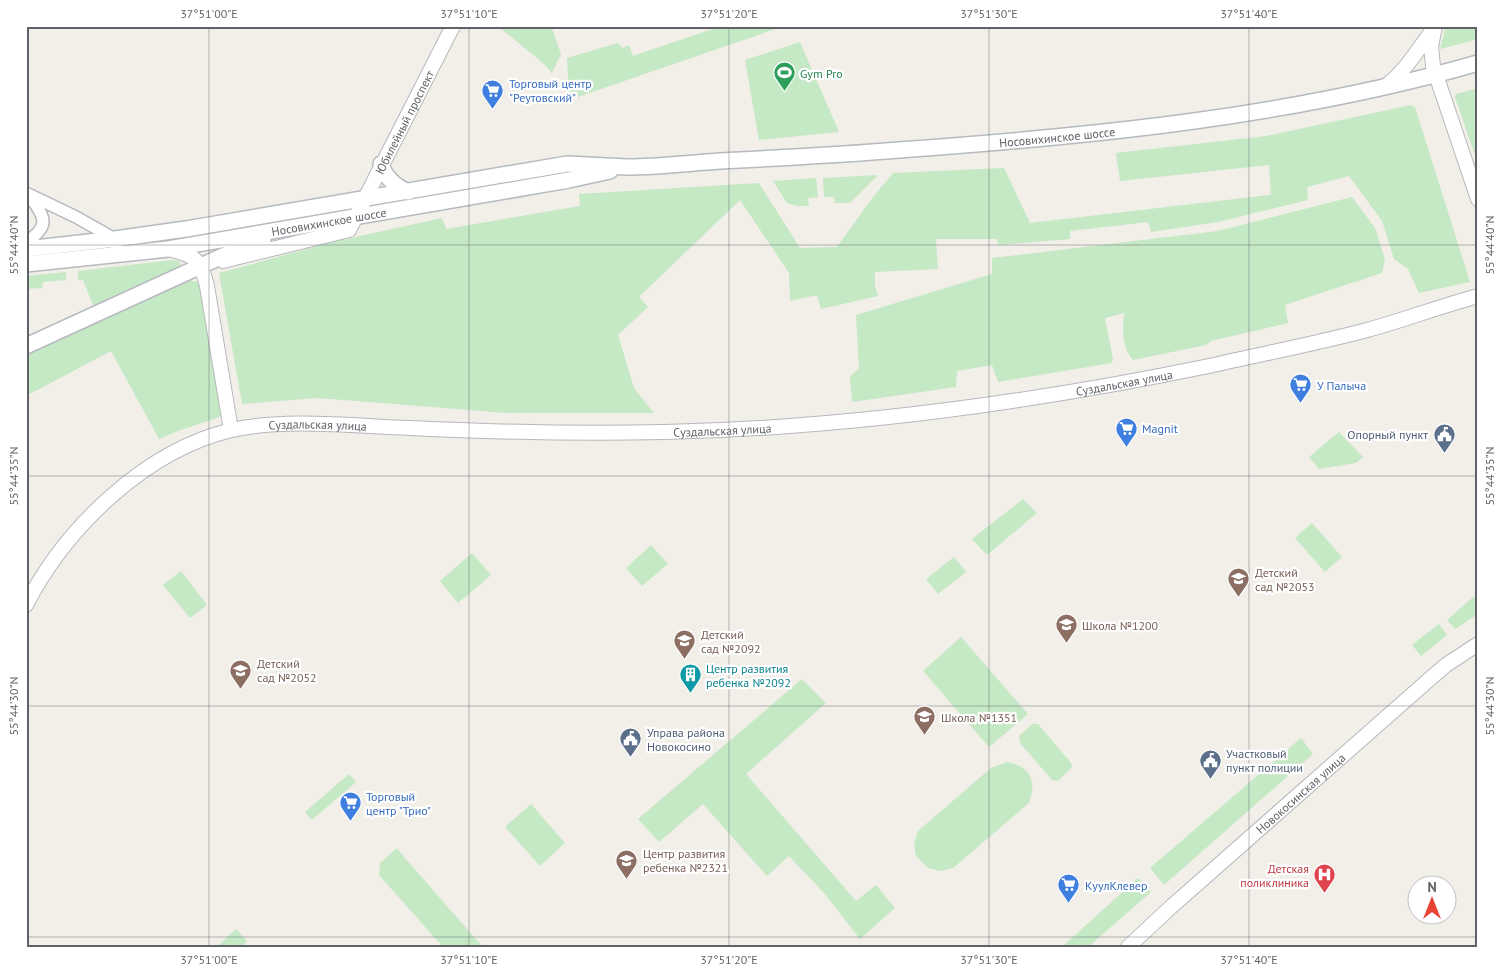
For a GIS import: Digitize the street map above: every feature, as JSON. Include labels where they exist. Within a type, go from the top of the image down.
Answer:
[{"type":"main road","name":"Носовихинское шоссе","points":[[26,248],[115,239],[363,200],[568,164],[629,167],[891,151],[1119,130],[1248,113],[1384,88],[1435,76],[1478,63]]},
{"type":"main road","points":[[381,164],[383,171],[389,179],[408,192]]},
{"type":"main road","name":"Носовихинское шоссе","points":[[26,264],[168,249],[569,180],[629,167]]},
{"type":"main road","points":[[26,346],[238,249],[302,226]]},
{"type":"street","name":"Юбилейный проспект","points":[[200,266],[348,230],[452,26]]},
{"type":"street","points":[[1435,26],[1431,54],[1435,76],[1478,199]]},
{"type":"street","points":[[1384,88],[1399,77],[1409,65],[1435,26]]},
{"type":"street","points":[[27,194],[76,217],[115,239],[116,254]]},
{"type":"street","points":[[26,242],[37,236],[43,227],[44,220],[27,194]]},
{"type":"street","points":[[168,249],[191,255],[200,266],[208,286],[231,430]]},
{"type":"street","name":"Суздальская улица","points":[[26,605],[37,584],[69,540],[119,490],[144,469],[165,456],[184,446],[231,430],[301,424],[510,433],[658,432],[793,427],[844,423],[1004,403],[1140,380],[1343,336],[1478,296]]},
{"type":"street","name":"Новокосинская улица","points":[[1128,947],[1432,677],[1446,665],[1478,644]]},
{"type":"green space","points":[[498,26],[551,26],[561,54],[552,73],[544,64]]},
{"type":"green space","points":[[721,26],[784,26],[569,100],[567,58],[618,43],[623,48],[629,45],[633,56]]},
{"type":"green space","points":[[1446,26],[1478,26],[1478,39],[1440,49]]},
{"type":"green space","points":[[800,42],[839,132],[759,140],[745,60]]},
{"type":"green space","points":[[1478,88],[1478,164],[1455,97],[1456,94]]},
{"type":"green space","points":[[1411,105],[1415,107],[1470,282],[1419,293],[1408,269],[1394,259],[1382,221],[1349,176],[1307,187],[1308,200],[1218,222],[1151,232],[1148,222],[1070,231],[1070,239],[998,245],[997,239],[936,239],[938,269],[875,272],[875,286],[878,296],[821,309],[817,295],[790,301],[789,273],[740,200],[639,297],[648,307],[618,335],[634,388],[654,413],[507,413],[318,398],[242,404],[219,273],[333,242],[442,218],[446,229],[580,206],[579,194],[759,183],[800,248],[837,247],[893,173],[1004,168],[1030,223],[1269,195],[1271,194],[1269,165],[1120,181],[1116,153],[1266,136]]},
{"type":"green space","points":[[878,175],[850,203],[834,203],[834,197],[824,197],[823,178]]},
{"type":"green space","points":[[816,178],[818,197],[808,198],[809,206],[797,206],[787,203],[773,181]]},
{"type":"green space","points":[[1352,197],[1375,228],[1385,259],[1382,273],[1285,305],[1288,323],[1211,341],[1206,345],[1133,360],[1126,350],[1123,331],[1124,313],[1105,318],[1113,359],[1112,363],[998,382],[992,365],[957,371],[956,387],[852,402],[850,377],[859,368],[856,315],[992,274],[992,258],[1218,231]]},
{"type":"green space","points":[[173,260],[179,261],[181,265],[130,292],[94,308],[83,280],[78,280],[78,271]]},
{"type":"green space","points":[[66,272],[66,280],[43,282],[42,288],[26,289],[26,276]]},
{"type":"green space","points":[[186,281],[195,281],[200,284],[224,411],[220,417],[159,439],[111,351],[26,396],[26,352]]},
{"type":"green space","points":[[1339,432],[1363,457],[1356,463],[1319,469],[1309,457]]},
{"type":"green space","points":[[1023,499],[1037,513],[987,555],[972,539]]},
{"type":"green space","points":[[1312,523],[1342,557],[1325,572],[1295,538]]},
{"type":"green space","points":[[651,545],[668,564],[642,586],[626,568]]},
{"type":"green space","points":[[472,553],[491,575],[458,603],[440,581]]},
{"type":"green space","points":[[954,557],[966,572],[938,594],[926,579]]},
{"type":"green space","points":[[181,571],[207,605],[190,618],[163,585]]},
{"type":"green space","points":[[1478,593],[1478,614],[1455,629],[1447,620]]},
{"type":"green space","points":[[1439,624],[1447,635],[1421,656],[1412,645]]},
{"type":"green space","points":[[961,637],[1028,714],[989,747],[923,671]]},
{"type":"green space","points":[[802,679],[826,703],[746,774],[856,901],[876,885],[895,908],[860,939],[824,893],[789,856],[767,876],[703,804],[659,842],[638,819]]},
{"type":"green space","points":[[1032,724],[1038,724],[1071,763],[1072,767],[1058,781],[1052,780],[1020,743],[1019,736]]},
{"type":"green space","points":[[1301,738],[1313,754],[1164,885],[1150,868]]},
{"type":"green space","points":[[1007,762],[1022,767],[1030,776],[1032,788],[1029,803],[953,868],[941,871],[928,868],[916,856],[914,843],[918,831],[991,768]]},
{"type":"green space","points":[[349,774],[356,782],[312,820],[305,812]]},
{"type":"green space","points":[[531,804],[565,843],[540,866],[505,827]]},
{"type":"green space","points":[[397,848],[481,945],[480,947],[443,947],[379,875],[380,863]]},
{"type":"green space","points":[[1138,878],[1151,892],[1088,947],[1062,947]]},
{"type":"green space","points":[[236,929],[247,941],[241,947],[217,947]]},
{"type":"place","name":"Gym Pro","points":[[784,92]]},
{"type":"place","name":"Торговый центр \"Реутовский\"","points":[[493,109]]},
{"type":"place","name":"У Палыча","points":[[1301,404]]},
{"type":"place","name":"Magnit","points":[[1126,447]]},
{"type":"place","name":"Опорный пункт","points":[[1444,453]]},
{"type":"place","name":"Детский сад №2053","points":[[1239,598]]},
{"type":"place","name":"Школа №1200","points":[[1066,644]]},
{"type":"place","name":"Детский сад №2092","points":[[685,660]]},
{"type":"place","name":"Детский сад №2052","points":[[241,689]]},
{"type":"place","name":"Центр развития ребенка №2092","points":[[690,694]]},
{"type":"place","name":"Школа №1351","points":[[925,736]]},
{"type":"place","name":"Управа района Новокосино","points":[[631,758]]},
{"type":"place","name":"Участковый пункт полиции","points":[[1210,779]]},
{"type":"place","name":"Торговый центр \"Трио\"","points":[[350,822]]},
{"type":"place","name":"Центр развития ребенка №2321","points":[[627,879]]},
{"type":"place","name":"Детская поликлиника","points":[[1325,894]]},
{"type":"place","name":"КуулКлевер","points":[[1069,904]]}]
